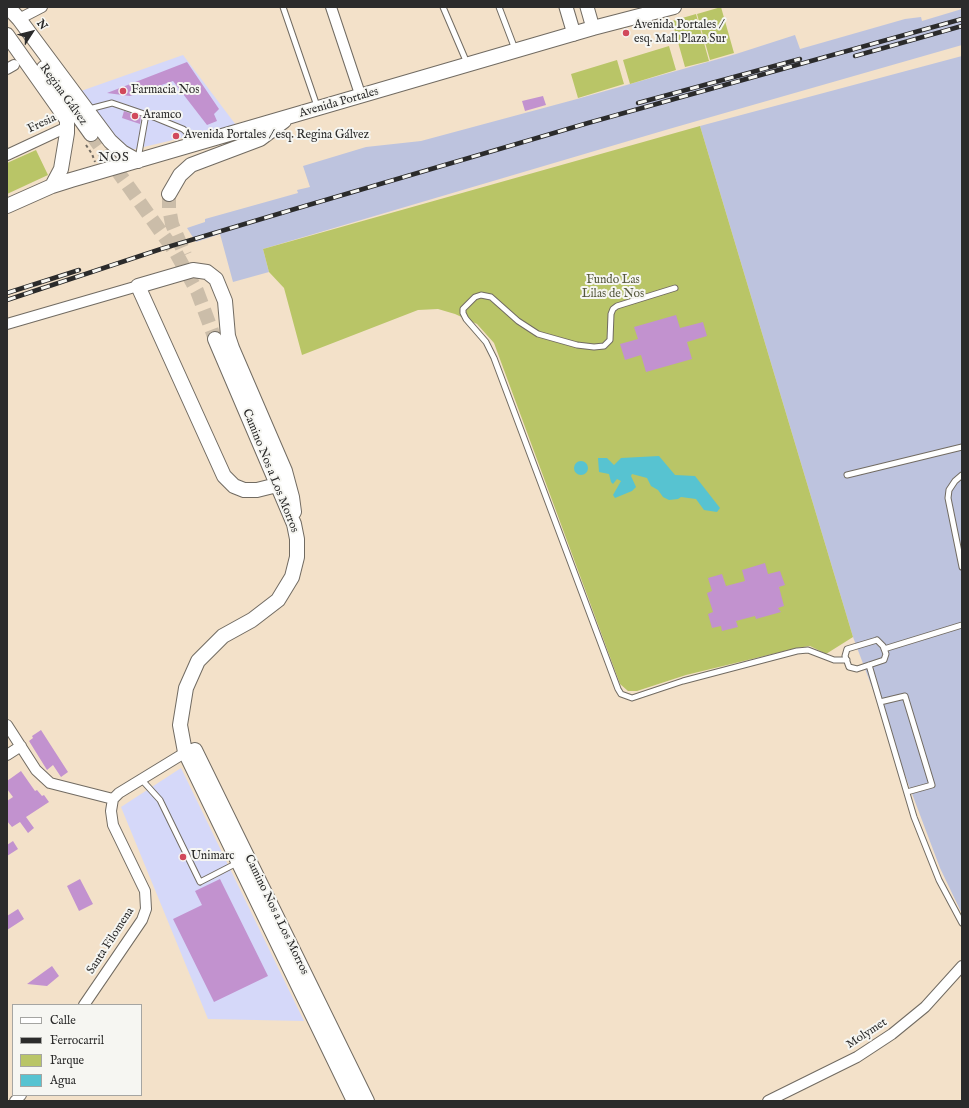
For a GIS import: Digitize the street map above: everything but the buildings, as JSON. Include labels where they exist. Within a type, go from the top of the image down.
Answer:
[{"type":"main road","points":[[8,7],[13,18],[116,147],[138,161]]},
{"type":"main road","name":"Avenida Portales","points":[[7,206],[52,186],[98,172],[468,66],[593,28],[674,7]]},
{"type":"main road","name":"Regina Gálvez","points":[[13,18],[88,138]]},
{"type":"main road","points":[[7,34],[64,114],[67,127],[61,168],[52,186]]},
{"type":"main road","points":[[169,194],[180,175],[190,165],[260,139],[288,118]]},
{"type":"main road","points":[[277,485],[257,490],[244,490],[234,486],[224,476],[138,286],[193,270],[207,272],[216,279],[225,300],[228,336],[232,348],[285,471],[292,497],[294,524]]},
{"type":"main road","name":"Camino Nos a Los Morros","points":[[215,339],[294,524],[297,539],[297,557],[289,586],[278,600],[262,614],[223,636],[206,651],[192,671],[186,688],[183,705],[189,749],[239,862],[354,1101]]},
{"type":"main road","name":"Camino Nos a Los Morros","points":[[189,749],[367,1101]]},
{"type":"street","points":[[13,18],[42,7]]},
{"type":"street","points":[[331,7],[361,97]]},
{"type":"street","points":[[566,7],[574,34]]},
{"type":"street","points":[[587,7],[593,28]]},
{"type":"street","name":"Fresia","points":[[7,155],[67,127]]},
{"type":"street","points":[[7,324],[138,286]]},
{"type":"street","points":[[7,725],[40,775],[50,783],[113,799],[119,793],[189,749]]},
{"type":"street","points":[[7,755],[21,746]]},
{"type":"street","name":"Santa Filomena","points":[[85,1004],[142,920],[146,909],[145,891],[113,825],[111,811],[113,799]]},
{"type":"street","name":"Molymet","points":[[768,1101],[857,1057],[892,1034],[925,1008],[962,966]]},
{"type":"lane","points":[[283,7],[318,109]]},
{"type":"lane","points":[[443,7],[468,66]]},
{"type":"lane","points":[[499,7],[516,51]]},
{"type":"lane","points":[[86,109],[112,104],[146,114],[183,130],[200,143]]},
{"type":"lane","points":[[138,161],[146,114]]},
{"type":"lane","points":[[676,288],[617,306],[613,309],[611,314],[610,340],[604,346],[599,347],[577,345],[538,334],[518,321],[491,297],[481,295],[475,297],[464,308],[463,313],[466,319],[486,342],[494,358],[618,689],[621,694],[632,698],[683,681],[797,651],[808,650],[834,660],[847,660]]},
{"type":"lane","points":[[847,475],[962,447]]},
{"type":"lane","points":[[962,475],[955,481],[949,490],[948,498],[962,567]]},
{"type":"lane","points":[[884,649],[962,625]]},
{"type":"lane","points":[[877,640],[881,642],[884,649],[886,656],[884,660],[853,669],[849,667],[845,654],[847,650],[877,640]]},
{"type":"lane","points":[[869,665],[914,817],[939,880],[962,923]]},
{"type":"lane","points":[[880,702],[904,696],[932,785],[907,792]]},
{"type":"lane","points":[[141,779],[160,800],[200,882],[239,862]]},
{"type":"path","points":[[88,138],[98,172]]},
{"type":"shaded area","points":[[962,9],[962,45],[669,129],[263,249],[269,272],[233,282],[220,234],[196,242],[187,228],[205,222],[205,219],[298,193],[297,190],[310,187],[303,166],[366,147],[421,141],[736,54],[795,35],[800,49],[905,19],[921,17],[922,21]]},
{"type":"shaded area","points":[[183,55],[236,125],[131,150],[122,146],[81,91]]},
{"type":"shaded area","points":[[962,56],[962,914],[940,868],[853,637],[700,126]]},
{"type":"shaded area","name":"Unimarc","points":[[181,768],[304,1021],[208,1019],[121,807]]},
{"type":"green space","points":[[721,7],[734,53],[710,60],[697,14]]},
{"type":"green space","points":[[696,14],[709,61],[685,67],[672,21]]},
{"type":"green space","points":[[669,46],[676,70],[630,84],[623,60]]},
{"type":"green space","points":[[617,60],[624,84],[578,98],[571,74]]},
{"type":"green space","name":"Fundo Las Lilas de Nos","points":[[700,126],[853,637],[826,654],[810,646],[797,648],[686,675],[637,691],[628,691],[620,684],[494,343],[477,324],[455,314],[438,309],[418,310],[302,355],[284,288],[269,272],[263,249]]},
{"type":"green space","points":[[36,150],[48,175],[7,194],[7,163]]},
{"type":"water","points":[[659,456],[675,475],[695,476],[720,508],[717,512],[704,510],[696,499],[681,497],[678,499],[669,500],[663,497],[658,490],[651,486],[647,478],[632,474],[631,476],[636,487],[632,491],[615,498],[613,495],[621,481],[617,479],[613,484],[609,474],[599,472],[598,458],[607,458],[614,465],[621,458]]},
{"type":"water","points":[[578,461],[584,461],[588,465],[588,471],[584,475],[578,475],[574,471],[574,465]]},
{"type":"tunnel","points":[[91,134],[176,253],[197,291],[215,339]]},
{"type":"tunnel","points":[[169,194],[169,208],[172,224],[185,255]]},
{"type":"railway","points":[[7,300],[161,249],[288,211],[588,123],[962,19]]},
{"type":"railway","points":[[855,56],[962,26]]},
{"type":"railway","points":[[638,103],[800,59]]},
{"type":"railway","points":[[7,293],[79,270]]},
{"type":"place","name":"Avenida Portales / esq. Mall Plaza Sur","points":[[626,33]]},
{"type":"place","name":"Farmacia Nos","points":[[123,91]]},
{"type":"place","name":"Aramco","points":[[135,116]]},
{"type":"place","name":"Avenida Portales / esq. Regina Gálvez","points":[[176,136]]},
{"type":"place","name":"Unimarc","points":[[183,857]]},
{"type":"district","name":"NOS","points":[[114,158]]}]
